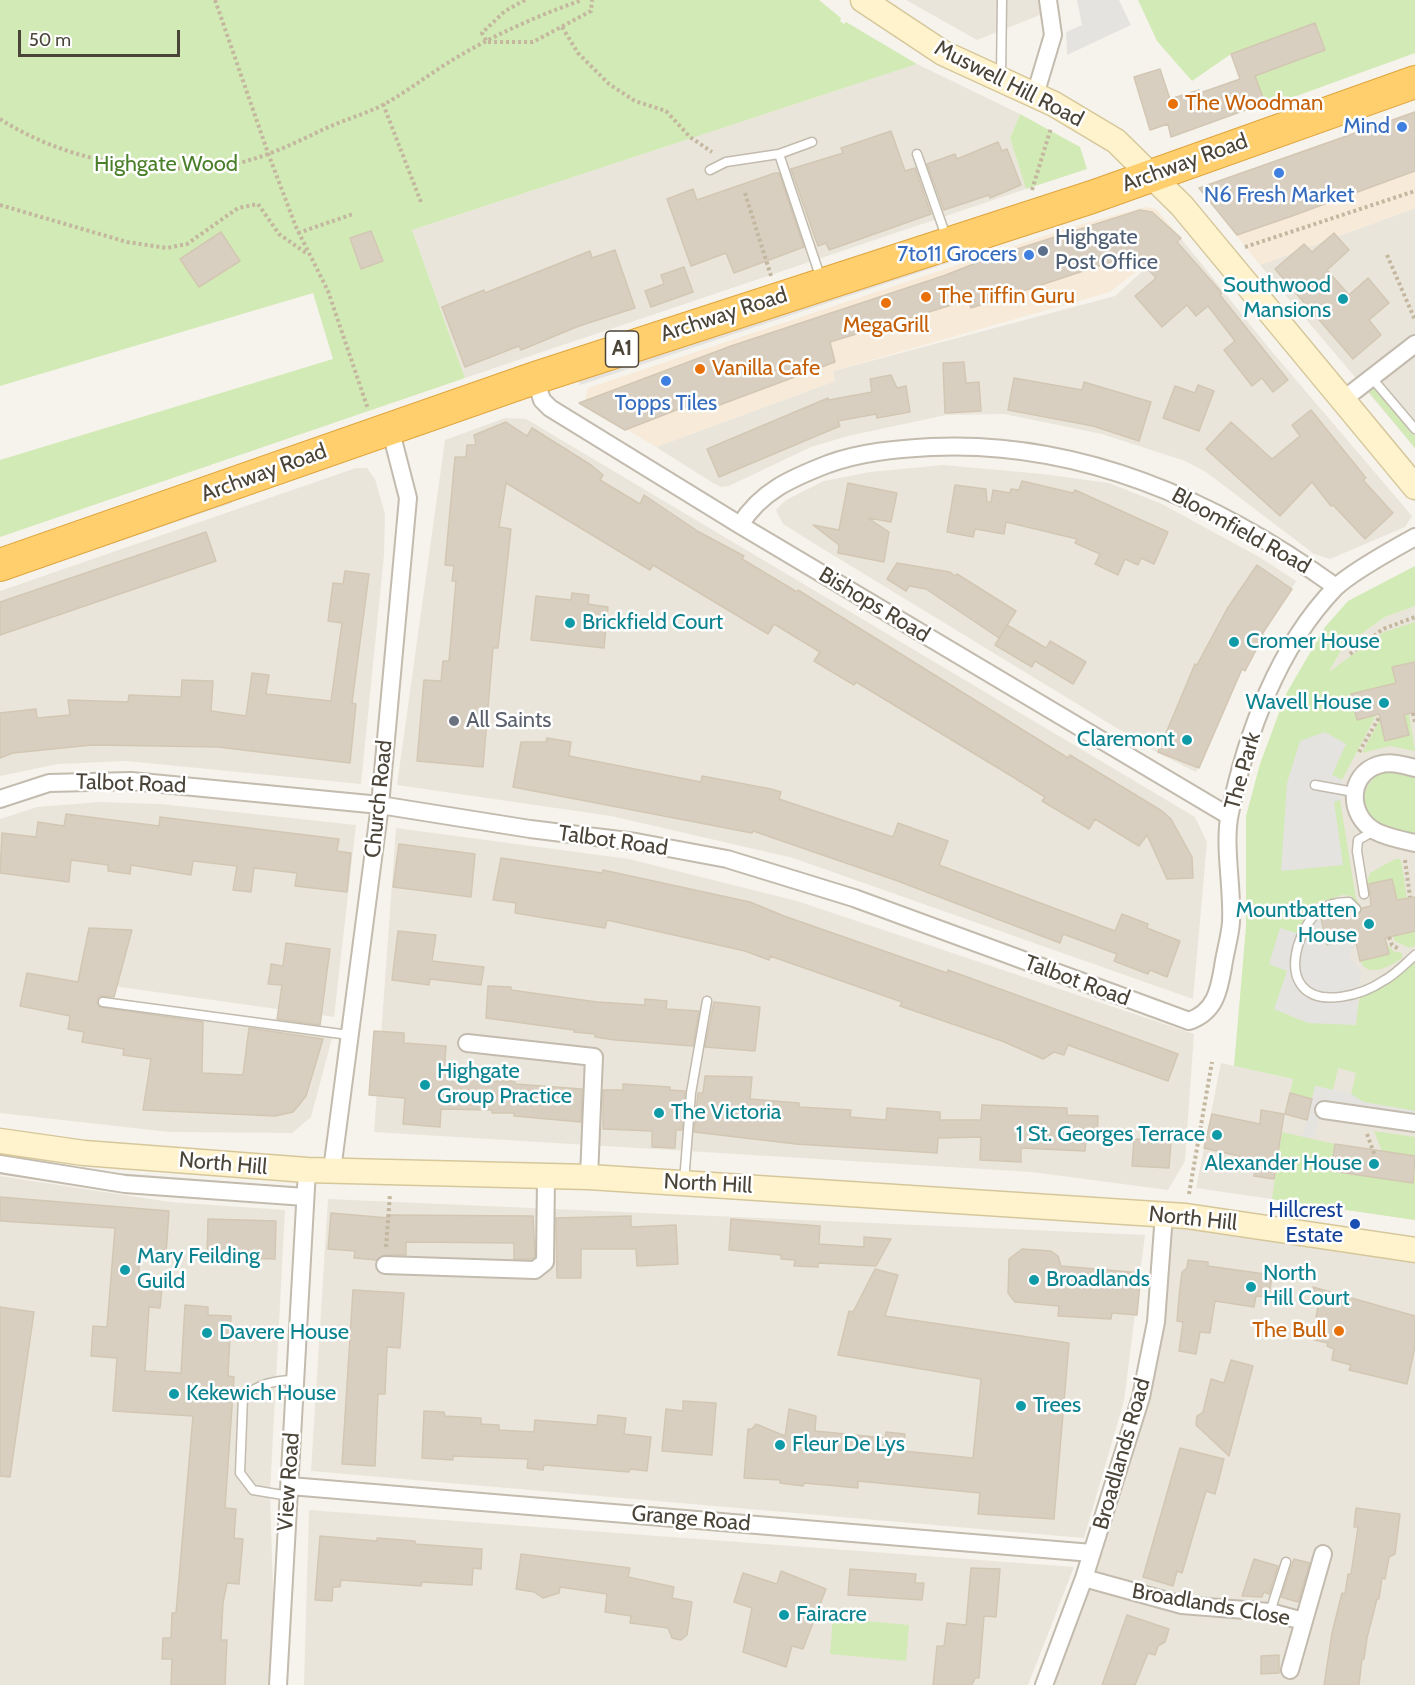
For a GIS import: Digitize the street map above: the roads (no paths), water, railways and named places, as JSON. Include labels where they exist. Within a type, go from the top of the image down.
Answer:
[{"type":"highway","name":"Archway Road","points":[[0,565],[380,422],[535,378],[1092,196],[1415,82]]},
{"type":"main road","name":"Muswell Hill Road","points":[[862,0],[943,53],[1035,95],[1116,141],[1192,217],[1415,487]]},
{"type":"main road","name":"North Hill","points":[[0,1141],[84,1153],[307,1170],[589,1177],[1175,1215],[1415,1250]]},
{"type":"street","points":[[1035,95],[1053,35],[1048,0]]},
{"type":"street","points":[[1344,399],[1415,344]]},
{"type":"street","name":"Bishops Road","points":[[535,378],[542,400],[550,408],[740,525],[1229,816]]},
{"type":"street","name":"Church Road","points":[[332,1170],[380,805],[408,498],[380,422]]},
{"type":"street","name":"Bloomfield Road","points":[[740,525],[762,496],[805,473],[845,458],[896,449],[968,445],[1021,450],[1092,464],[1168,489],[1217,512],[1286,552],[1336,587]]},
{"type":"street","name":"The Park","points":[[1203,1016],[1218,993],[1231,923],[1229,816],[1243,760],[1272,686],[1298,639],[1336,587],[1415,537]]},
{"type":"street","name":"The Park","points":[[1373,562],[1415,548]]},
{"type":"street","points":[[1410,850],[1375,831],[1362,820],[1357,811],[1354,792],[1361,776],[1370,768],[1392,763],[1415,768]]},
{"type":"street","name":"Talbot Road","points":[[0,799],[49,783],[131,781],[380,805],[530,829],[636,842],[727,859],[854,898],[1168,1015],[1189,1021],[1203,1016]]},
{"type":"street","points":[[466,1043],[594,1057],[589,1177]]},
{"type":"street","points":[[1324,1110],[1415,1123]]},
{"type":"street","name":"North Hill","points":[[0,1164],[125,1184],[305,1197]]},
{"type":"street","name":"View Road","points":[[278,1685],[307,1170]]},
{"type":"street","points":[[385,1265],[534,1270],[545,1262],[546,1177]]},
{"type":"street","name":"Broadlands Road","points":[[1044,1685],[1084,1578],[1141,1397],[1175,1215]]},
{"type":"street","name":"Grange Road","points":[[289,1491],[1092,1553]]},
{"type":"street","name":"Broadlands Close","points":[[1290,1670],[1323,1554]]},
{"type":"street","name":"Broadlands Close","points":[[1084,1578],[1182,1605],[1270,1612],[1303,1621]]},
{"type":"lane","points":[[1001,80],[1002,0]]},
{"type":"lane","points":[[710,170],[726,162],[778,154],[812,142]]},
{"type":"lane","points":[[778,154],[823,283]]},
{"type":"lane","points":[[917,154],[948,243]]},
{"type":"lane","points":[[1371,377],[1415,429]]},
{"type":"lane","points":[[1315,786],[1354,792]]},
{"type":"lane","points":[[1364,894],[1357,851],[1358,840],[1375,831]]},
{"type":"lane","points":[[1356,909],[1349,902],[1342,902],[1316,912],[1305,931],[1295,961],[1296,974],[1302,986],[1315,995],[1348,995],[1384,981],[1415,955]]},
{"type":"lane","points":[[684,1183],[691,1093],[707,1001]]},
{"type":"lane","points":[[104,1002],[350,1035]]},
{"type":"lane","points":[[289,1491],[253,1490],[240,1473],[243,1397],[254,1388],[276,1380],[295,1380]]},
{"type":"lane","points":[[1270,1612],[1286,1562]]},
{"type":"place","name":"The Woodman","points":[[1173,104]]},
{"type":"place","name":"Mind","points":[[1402,127]]},
{"type":"place","name":"N6 Fresh Market","points":[[1279,173]]},
{"type":"place","name":"Highgate Post Office","points":[[1043,251]]},
{"type":"place","name":"7to11 Grocers","points":[[1029,255]]},
{"type":"place","name":"The Tiffin Guru","points":[[926,297]]},
{"type":"place","name":"Southwood Mansions","points":[[1343,299]]},
{"type":"place","name":"MegaGrill","points":[[886,303]]},
{"type":"place","name":"Vanilla Cafe","points":[[700,369]]},
{"type":"place","name":"Topps Tiles","points":[[666,381]]},
{"type":"place","name":"Brickfield Court","points":[[570,623]]},
{"type":"place","name":"Cromer House","points":[[1234,642]]},
{"type":"place","name":"Wavell House","points":[[1384,703]]},
{"type":"place","name":"All Saints","points":[[454,721]]},
{"type":"place","name":"Claremont","points":[[1187,740]]},
{"type":"place","name":"Mountbatten House","points":[[1369,924]]},
{"type":"place","name":"Highgate Group Practice","points":[[425,1085]]},
{"type":"place","name":"The Victoria","points":[[659,1113]]},
{"type":"place","name":"1 St. Georges Terrace","points":[[1217,1135]]},
{"type":"place","name":"Alexander House","points":[[1374,1164]]},
{"type":"place","name":"Hillcrest Estate","points":[[1355,1224]]},
{"type":"place","name":"Mary Feilding Guild","points":[[125,1270]]},
{"type":"place","name":"Broadlands","points":[[1034,1280]]},
{"type":"place","name":"North Hill Court","points":[[1251,1287]]},
{"type":"place","name":"The Bull","points":[[1339,1331]]},
{"type":"place","name":"Davere House","points":[[207,1333]]},
{"type":"place","name":"Kekewich House","points":[[174,1394]]},
{"type":"place","name":"Trees","points":[[1021,1406]]},
{"type":"place","name":"Fleur De Lys","points":[[780,1445]]},
{"type":"place","name":"Fairacre","points":[[784,1615]]},
{"type":"park label","name":"Highgate Wood","points":[[166,165]]}]
